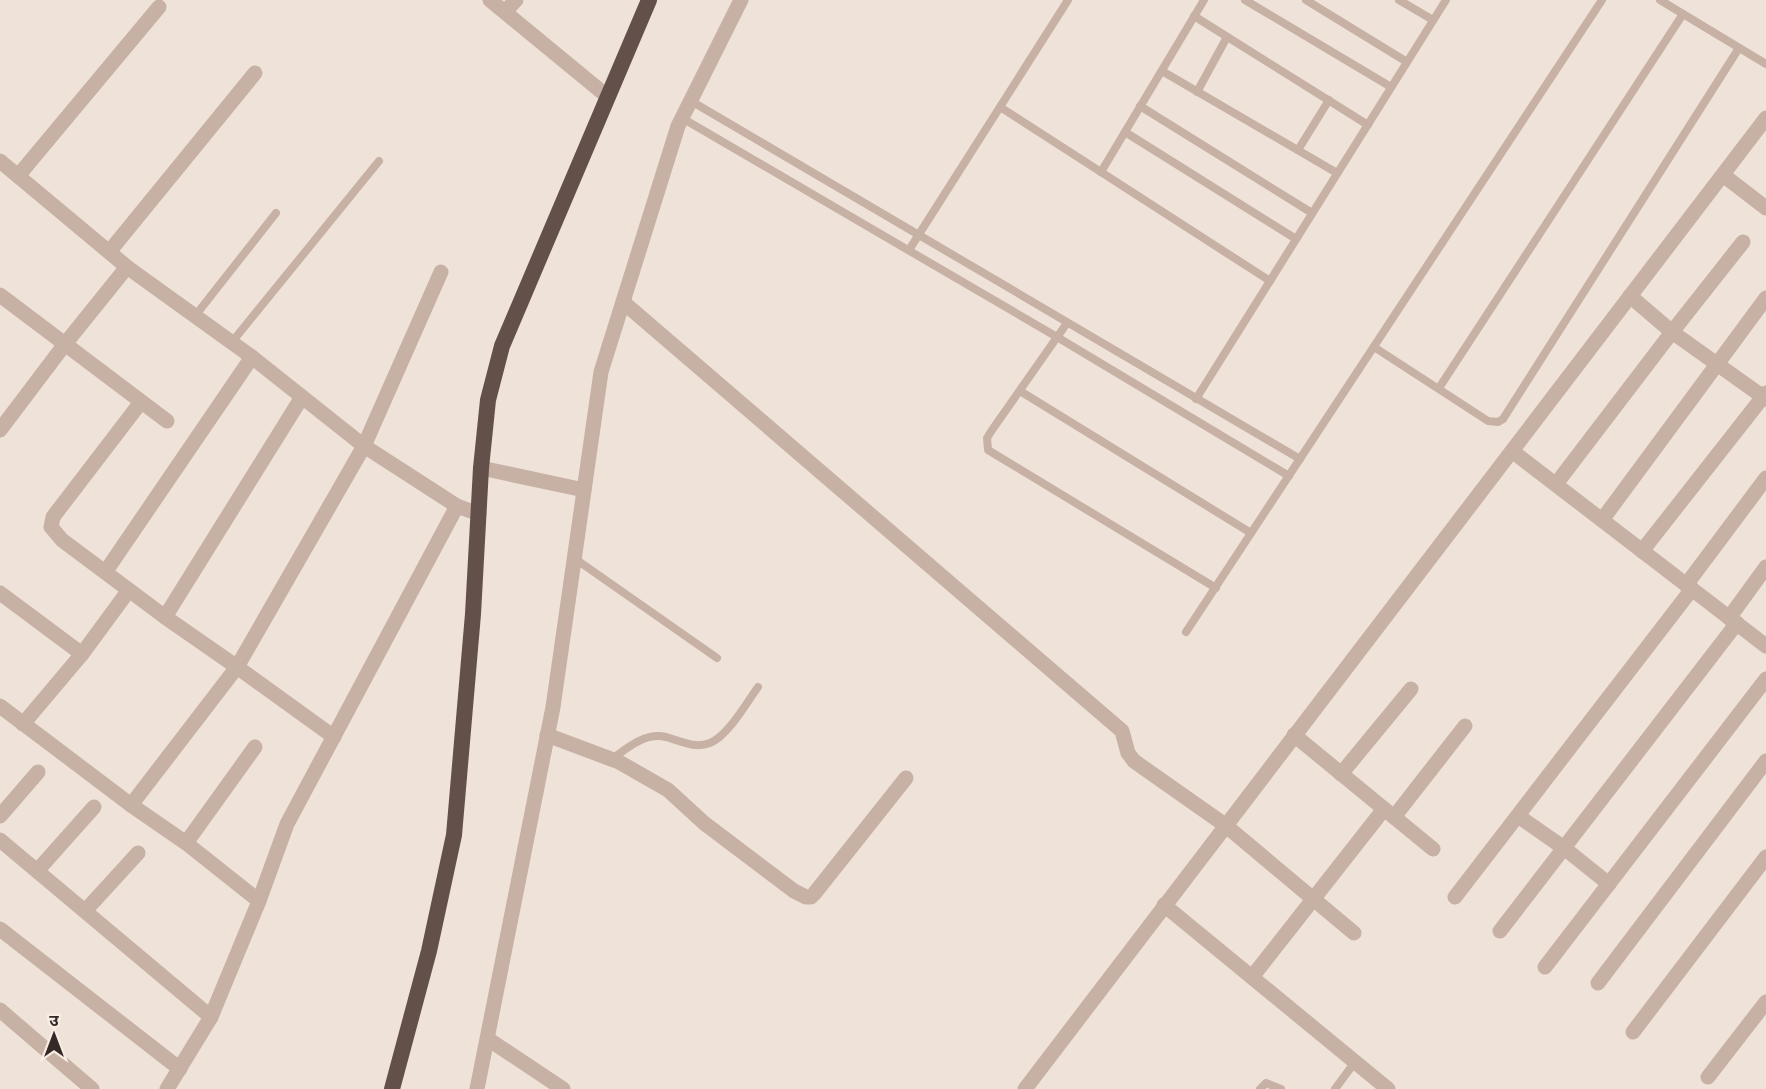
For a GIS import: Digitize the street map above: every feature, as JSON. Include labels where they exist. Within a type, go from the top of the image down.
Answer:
[{"type":"highway","points":[[392,1089],[429,951],[454,835],[488,400],[502,345],[649,0]]},
{"type":"street","points":[[490,0],[608,97]]},
{"type":"street","points":[[505,12],[516,0]]},
{"type":"street","points":[[477,1089],[547,735],[601,372],[682,118],[741,0]]},
{"type":"street","points":[[18,176],[159,7]]},
{"type":"street","points":[[109,252],[255,73]]},
{"type":"street","points":[[1025,1089],[1766,118]]},
{"type":"street","points":[[0,161],[127,267],[252,357],[364,446],[458,506],[479,514]]},
{"type":"street","points":[[1723,175],[1766,208]]},
{"type":"street","points":[[1556,484],[1671,332],[1743,242]]},
{"type":"street","points":[[0,430],[6,412],[127,267]]},
{"type":"street","points":[[131,805],[237,666],[364,446],[441,272]]},
{"type":"street","points":[[0,295],[167,421]]},
{"type":"street","points":[[1630,296],[1671,332],[1765,396],[1642,550]]},
{"type":"street","points":[[1602,520],[1766,298]]},
{"type":"street","points":[[623,302],[1122,731],[1128,753],[1134,761],[1225,825],[1354,933]]},
{"type":"street","points":[[106,571],[252,357]]},
{"type":"street","points":[[165,617],[302,397]]},
{"type":"street","points":[[141,402],[51,522],[51,527],[62,540],[165,617],[237,666],[334,738]]},
{"type":"street","points":[[1512,451],[1766,646]]},
{"type":"street","points":[[481,468],[584,490]]},
{"type":"street","points":[[1455,897],[1689,587],[1766,478]]},
{"type":"street","points":[[167,1089],[211,1017],[259,901],[287,824],[458,506]]},
{"type":"street","points":[[1500,932],[1733,620],[1766,567]]},
{"type":"street","points":[[23,724],[82,654],[129,590]]},
{"type":"street","points":[[0,592],[82,654]]},
{"type":"street","points":[[1545,967],[1766,679]]},
{"type":"street","points":[[1341,774],[1411,689]]},
{"type":"street","points":[[0,706],[131,805],[186,843],[259,901]]},
{"type":"street","points":[[1252,977],[1314,900],[1465,726]]},
{"type":"street","points":[[547,735],[612,759],[668,790],[704,823],[806,897],[814,894],[906,778]]},
{"type":"street","points":[[1294,735],[1433,849]]},
{"type":"street","points":[[186,843],[255,747]]},
{"type":"street","points":[[1598,983],[1766,761]]},
{"type":"street","points":[[0,816],[38,772]]},
{"type":"street","points":[[37,871],[94,807]]},
{"type":"street","points":[[1518,816],[1564,848],[1609,884]]},
{"type":"street","points":[[0,840],[211,1017]]},
{"type":"street","points":[[85,911],[138,853]]},
{"type":"street","points":[[1633,1032],[1766,857]]},
{"type":"street","points":[[1164,905],[1388,1089]]},
{"type":"street","points":[[0,929],[180,1068]]},
{"type":"street","points":[[1708,1077],[1766,1002]]},
{"type":"street","points":[[0,1010],[92,1089]]},
{"type":"street","points":[[488,1039],[563,1089]]},
{"type":"lane","points":[[909,250],[1068,0]]},
{"type":"lane","points":[[1101,172],[1204,0]]},
{"type":"lane","points":[[1245,0],[1391,87]]},
{"type":"lane","points":[[1306,0],[1407,62]]},
{"type":"lane","points":[[1399,0],[1433,20]]},
{"type":"lane","points":[[1196,399],[1446,0]]},
{"type":"lane","points":[[1186,632],[1602,0]]},
{"type":"lane","points":[[1660,0],[1766,64]]},
{"type":"lane","points":[[1439,388],[1683,14]]},
{"type":"lane","points":[[1194,16],[1368,125]]},
{"type":"lane","points":[[1197,92],[1227,37]]},
{"type":"lane","points":[[1374,346],[1488,421],[1498,422],[1503,419],[1739,48]]},
{"type":"lane","points":[[1162,71],[1337,173]]},
{"type":"lane","points":[[1298,150],[1329,100]]},
{"type":"lane","points":[[690,101],[1300,459]]},
{"type":"lane","points":[[1140,106],[1312,213]]},
{"type":"lane","points":[[999,107],[1270,281]]},
{"type":"lane","points":[[682,118],[1057,337],[1289,476]]},
{"type":"lane","points":[[1125,132],[1296,239]]},
{"type":"lane","points":[[232,342],[379,161]]},
{"type":"lane","points":[[195,316],[276,213]]},
{"type":"lane","points":[[1067,323],[987,438],[988,450],[1215,588]]},
{"type":"lane","points":[[1020,391],[1251,533]]},
{"type":"lane","points":[[574,558],[717,658]]},
{"type":"lane","points":[[612,759],[630,746],[650,737],[664,736],[688,744],[700,745],[711,742],[724,733],[758,687]]},
{"type":"lane","points":[[1335,1089],[1355,1062]]},
{"type":"lane","points":[[1260,1089],[1266,1083],[1281,1089]]}]
